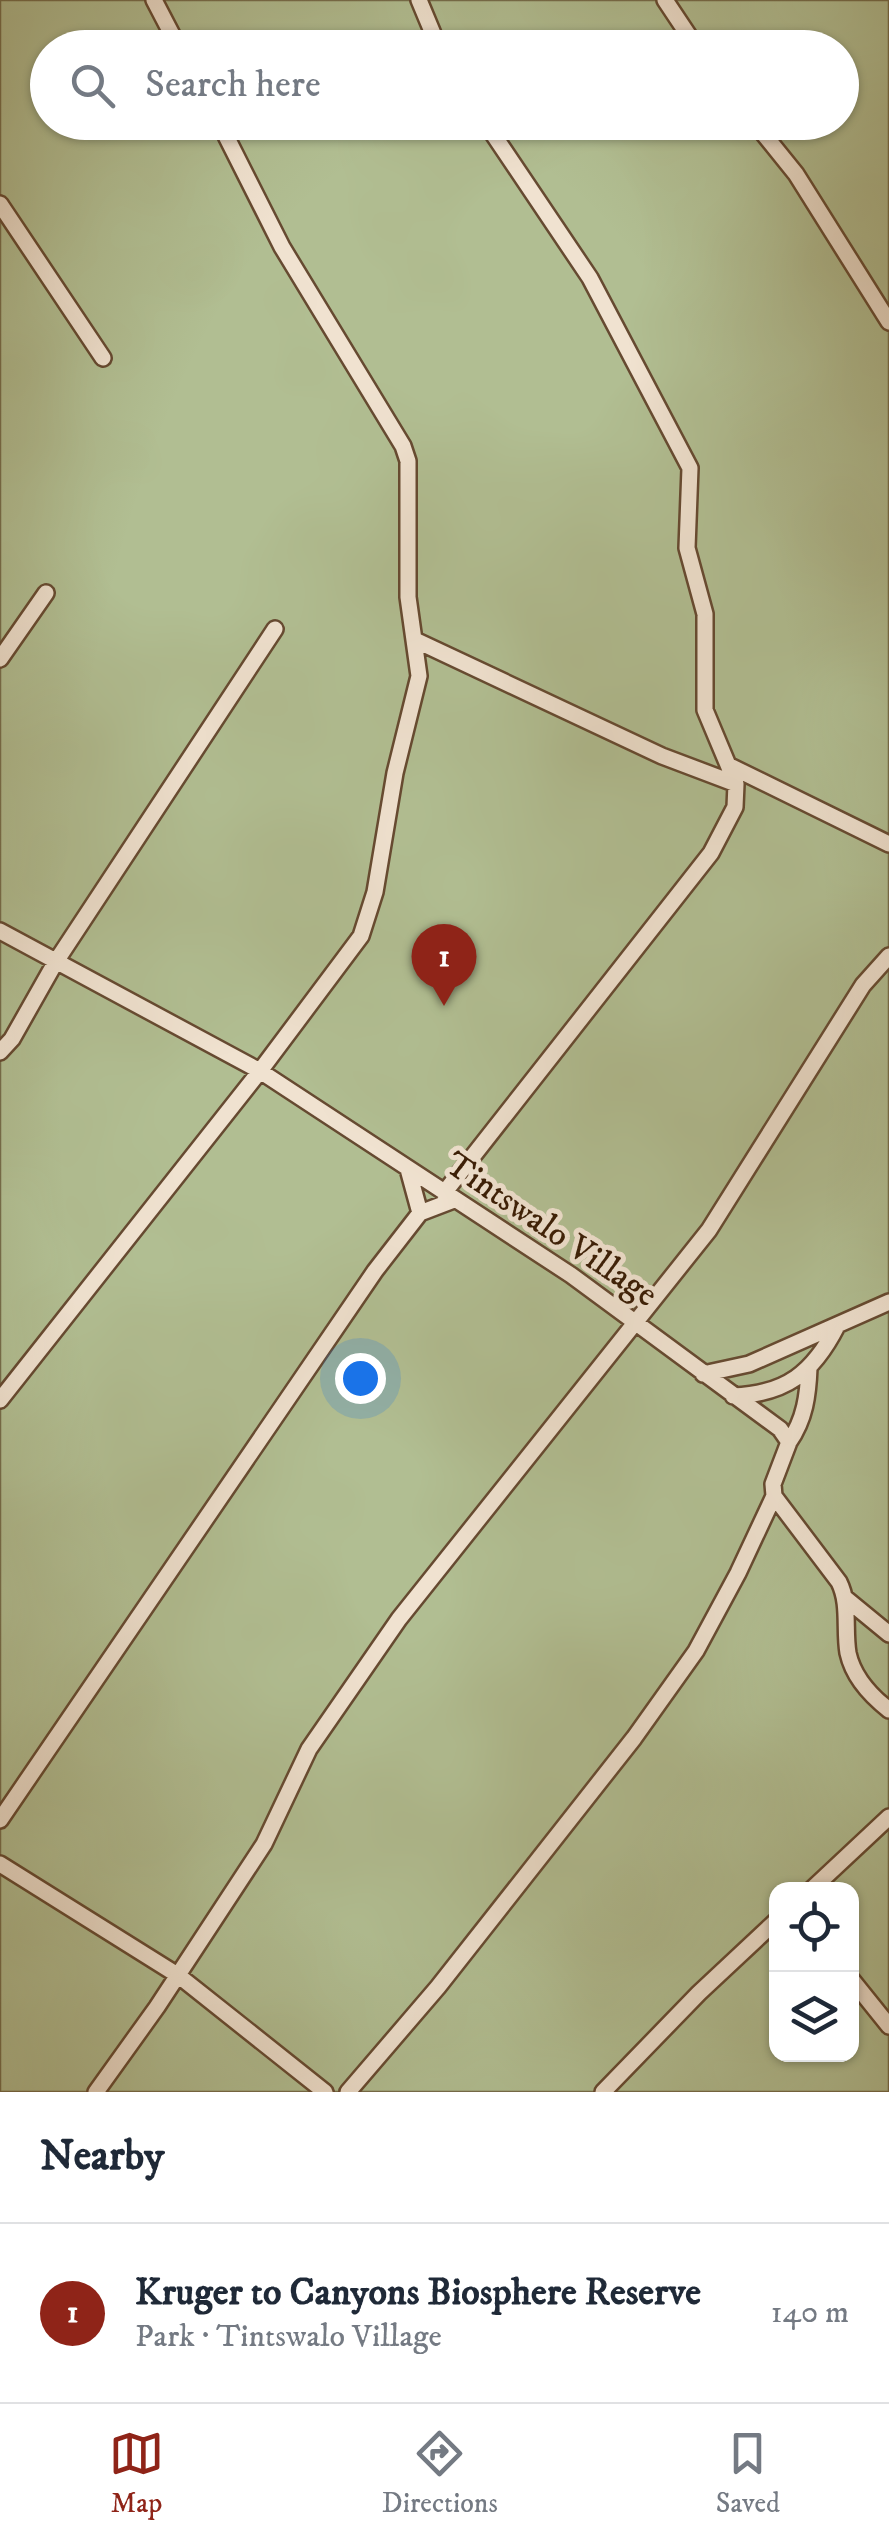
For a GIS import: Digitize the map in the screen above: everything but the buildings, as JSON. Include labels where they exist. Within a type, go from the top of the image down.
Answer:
[{"type":"street","points":[[154,0],[170,30]]},
{"type":"street","points":[[419,0],[432,30]]},
{"type":"street","points":[[665,0],[685,30]]},
{"type":"street","points":[[0,1400],[260,1071],[361,936],[370,914],[395,773],[416,698],[419,676],[408,597],[409,475],[403,446],[282,247],[228,140]]},
{"type":"street","points":[[0,1820],[375,1271],[420,1213],[449,1196],[711,852],[735,808],[732,767],[705,710],[705,614],[687,548],[690,468],[590,278],[497,140]]},
{"type":"street","points":[[769,140],[796,174],[889,322]]},
{"type":"street","points":[[0,204],[103,358]]},
{"type":"street","points":[[0,659],[46,593]]},
{"type":"street","points":[[0,1052],[275,629]]},
{"type":"street","points":[[415,640],[662,756],[736,784]]},
{"type":"street","points":[[732,767],[889,844]]},
{"type":"street","name":"Tintswalo Village","points":[[0,930],[260,1071],[571,1275],[780,1429],[789,1442]]},
{"type":"street","points":[[96,2092],[179,1976],[264,1844],[309,1749],[399,1619],[709,1230],[863,984],[889,956]]},
{"type":"street","points":[[408,1170],[420,1213]]},
{"type":"street","points":[[702,1374],[750,1364],[889,1302]]},
{"type":"street","points":[[733,1396],[758,1395],[779,1388],[809,1368],[837,1326]]},
{"type":"street","points":[[348,2092],[499,1912],[696,1651],[774,1496],[773,1484],[804,1410],[809,1368]]},
{"type":"street","points":[[774,1496],[839,1582],[850,1659],[870,1694],[889,1710]]},
{"type":"street","points":[[844,1597],[889,1634]]},
{"type":"street","points":[[820,1882],[889,1817]]},
{"type":"street","points":[[0,1864],[179,1976],[325,2092]]},
{"type":"street","points":[[605,2091],[699,1993],[769,1928]]},
{"type":"street","points":[[859,1989],[889,2026]]},
{"type":"green space","points":[[0,0],[889,0],[889,2092],[0,2092]]},
{"type":"place","name":"Kruger to Canyons Biosphere Reserve","points":[[444,1006]]}]
